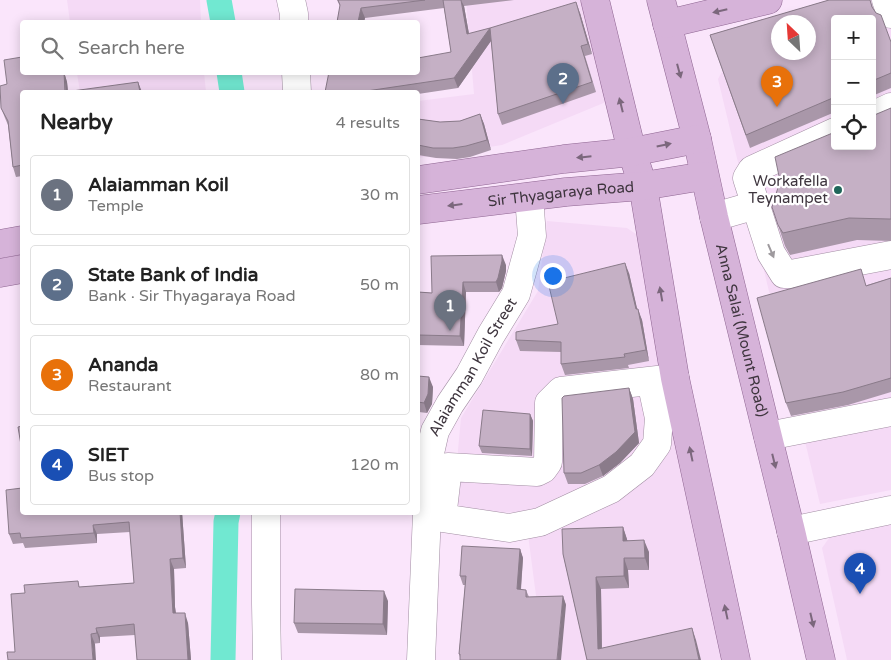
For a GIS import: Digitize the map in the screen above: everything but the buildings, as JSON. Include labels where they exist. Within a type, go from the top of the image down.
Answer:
[{"type":"main road","points":[[594,0],[632,152],[643,186],[663,380],[736,660]]},
{"type":"main road","points":[[664,12],[768,0]]},
{"type":"main road","name":"Anna Salai (Mount Road)","points":[[664,12],[697,139],[704,176],[821,660]]},
{"type":"main road","points":[[420,180],[564,159],[632,152],[697,139]]},
{"type":"main road","name":"Sir Thyagaraya Road","points":[[420,210],[643,186],[704,176]]},
{"type":"main road","points":[[0,244],[20,240]]},
{"type":"main road","points":[[0,273],[20,269]]},
{"type":"street","points":[[291,0],[294,20]]},
{"type":"street","points":[[886,0],[891,14]]},
{"type":"street","points":[[296,75],[297,90]]},
{"type":"street","points":[[876,114],[891,108]]},
{"type":"street","points":[[831,134],[752,170],[747,178],[771,253],[784,274],[891,255]]},
{"type":"street","name":"Alaiamman Koil Street","points":[[422,660],[423,499],[434,431],[469,376],[516,294],[532,236],[529,197]]},
{"type":"street","points":[[714,217],[756,205]]},
{"type":"street","points":[[663,380],[657,444],[642,465],[611,489],[540,522],[509,528],[442,518],[448,467],[536,472],[543,470],[548,462],[549,403],[560,391],[663,380]]},
{"type":"street","points":[[768,436],[891,412]]},
{"type":"street","points":[[791,531],[891,510]]},
{"type":"street","points":[[266,515],[267,660]]},
{"type":"shaded area","points":[[67,0],[200,0],[201,20],[70,20]]},
{"type":"shaded area","points":[[466,0],[581,0],[606,102],[502,145],[420,158],[420,101],[474,94]]},
{"type":"shaded area","points":[[891,11],[891,490],[820,504],[718,79],[729,59],[771,53],[771,60],[816,60],[816,45],[831,31],[831,150],[876,150],[876,17]]},
{"type":"shaded area","points":[[77,75],[204,75],[206,90],[80,90]]},
{"type":"shaded area","points":[[547,221],[627,228],[652,245],[744,660],[534,660],[540,626],[525,512],[452,513],[461,418],[538,291]]},
{"type":"shaded area","points":[[891,516],[891,660],[847,660],[822,548],[839,524]]},
{"type":"waterway","points":[[219,0],[223,20]]},
{"type":"waterway","points":[[229,75],[232,90]]},
{"type":"waterway","points":[[223,660],[227,515]]},
{"type":"place","name":"State Bank of India","points":[[563,104]]},
{"type":"place","name":"Ananda","points":[[777,107]]},
{"type":"place","name":"Workafella Teynampet","points":[[838,190]]},
{"type":"place","name":"Alaiamman Koil","points":[[450,331]]},
{"type":"place","name":"SIET","points":[[860,594]]}]
